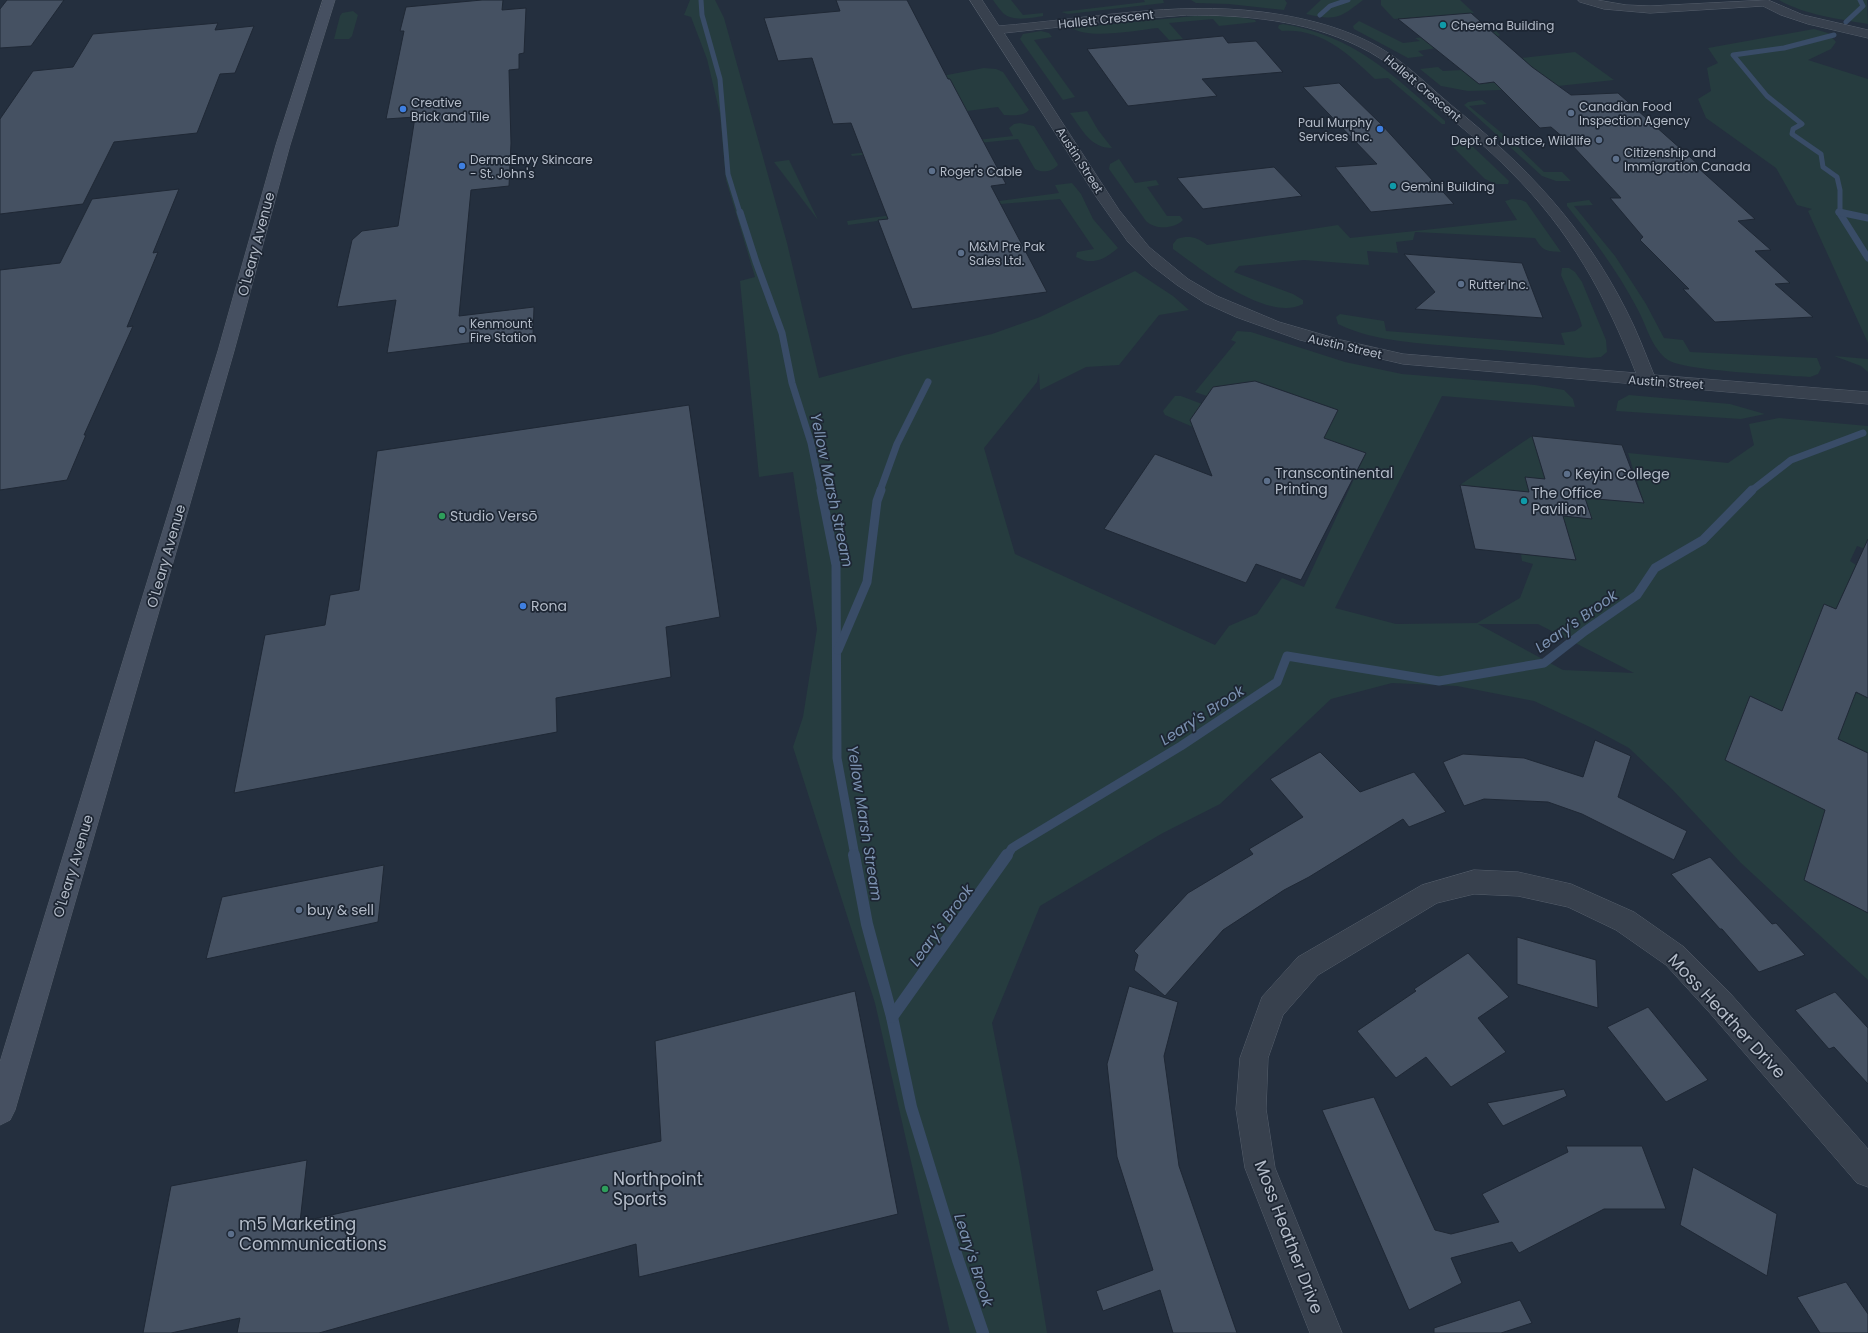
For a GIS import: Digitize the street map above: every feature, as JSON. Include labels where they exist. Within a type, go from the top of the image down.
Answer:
[{"type":"street","name":"O'Leary Avenue","points":[[0,1110],[226,351],[281,153],[329,0]]},
{"type":"street","name":"Austin Street","points":[[976,0],[1121,223],[1156,262],[1206,296],[1234,310],[1304,336],[1354,349],[1403,359],[1868,398]]},
{"type":"street","points":[[1584,0],[1606,6],[1642,10],[1762,2],[1798,17],[1835,28],[1862,33]]},
{"type":"street","name":"Hallett Crescent","points":[[996,30],[1162,13],[1226,12],[1274,17],[1313,26],[1363,43],[1397,64],[1484,139],[1538,192],[1582,250],[1601,278],[1618,310],[1647,380]]},
{"type":"street","name":"Moss Heather Drive","points":[[1326,1333],[1260,1168],[1251,1109],[1254,1058],[1272,1007],[1308,966],[1431,893],[1474,882],[1518,884],[1572,896],[1625,921],[1675,956],[1719,1002],[1868,1172]]},
{"type":"green space","points":[[690,0],[715,0],[724,18],[787,243],[819,378],[904,355],[992,334],[1040,317],[1135,271],[1173,296],[1189,310],[1159,315],[1119,365],[1086,367],[1040,390],[1039,373],[1037,382],[984,448],[1015,554],[1215,645],[1229,626],[1257,614],[1282,578],[1304,587],[1366,453],[1324,438],[1338,410],[1255,381],[1214,387],[1207,396],[1195,392],[1236,342],[1231,340],[1237,331],[1251,332],[1345,362],[1402,374],[1535,385],[1564,390],[1573,399],[1575,407],[1442,396],[1335,608],[1396,624],[1477,623],[1520,598],[1533,564],[1522,561],[1521,554],[1576,560],[1563,516],[1591,519],[1585,498],[1644,503],[1628,453],[1728,463],[1754,445],[1749,424],[1779,418],[1868,426],[1868,550],[1857,546],[1850,561],[1856,565],[1836,609],[1824,605],[1797,673],[1853,700],[1856,693],[1868,698],[1868,753],[1750,696],[1725,760],[1825,810],[1804,880],[1868,913],[1868,980],[1741,863],[1671,788],[1629,748],[1592,728],[1534,701],[1457,686],[1392,683],[1331,699],[1220,804],[1161,834],[1040,906],[992,1023],[1021,1172],[1047,1333],[950,1333],[875,1003],[793,747],[803,717],[817,629],[793,472],[759,477],[740,281],[755,277],[726,180],[720,114],[707,59],[691,17],[684,15]],"holes":[[[1478,624],[1538,624],[1634,673],[1563,670]]]},
{"type":"green space","points":[[993,0],[1011,0],[1023,15],[1043,13],[1043,16],[1022,19],[1012,18],[1003,13]]},
{"type":"green space","points":[[1144,0],[1163,0],[1164,3],[1068,14],[1061,12],[1145,2]]},
{"type":"green space","points":[[1191,0],[1285,0],[1287,3],[1284,10],[1229,4],[1196,3]]},
{"type":"green space","points":[[1321,0],[1363,0],[1349,11],[1337,16],[1324,17],[1306,14]]},
{"type":"green space","points":[[1381,0],[1460,0],[1474,13],[1394,19],[1381,5]]},
{"type":"green space","points":[[1779,0],[1867,0],[1868,24],[1811,13]]},
{"type":"green space","points":[[353,11],[358,15],[352,36],[349,39],[334,39],[342,13]]},
{"type":"green space","points":[[1194,16],[1240,17],[1255,20],[1256,22],[1219,26],[1213,19],[1169,23],[1183,39],[1169,40],[1158,28],[1101,34],[1080,32],[1072,28]]},
{"type":"green space","points":[[1359,21],[1403,43],[1420,41],[1415,38],[1496,31],[1500,35],[1496,38],[1418,51],[1424,56],[1408,58],[1354,29],[1353,26]]},
{"type":"green space","points":[[1283,24],[1308,30],[1331,38],[1372,60],[1408,88],[1445,121],[1445,124],[1442,124],[1388,78],[1375,79],[1333,44],[1310,34],[1296,31],[1282,31],[1278,28],[1279,25]]},
{"type":"green space","points":[[1814,29],[1828,33],[1836,42],[1831,49],[1808,60],[1868,79],[1868,343],[1808,211],[1812,209],[1797,205],[1776,168],[1706,118],[1698,99],[1711,91],[1707,68],[1718,63],[1708,48]]},
{"type":"green space","points":[[1041,31],[1049,33],[1052,37],[1034,40],[1075,97],[1063,100],[1020,39],[1023,34]]},
{"type":"green space","points":[[1575,52],[1614,80],[1530,89],[1468,91],[1441,86],[1420,69],[1438,67],[1443,71],[1462,70],[1479,84],[1545,77],[1521,58]]},
{"type":"green space","points":[[984,68],[996,69],[1003,72],[1029,110],[1021,115],[1004,115],[998,107],[967,111],[949,79],[823,92],[822,89],[947,75]]},
{"type":"green space","points":[[1482,100],[1487,104],[1469,106],[1515,144],[1544,172],[1562,172],[1571,181],[1556,181],[1542,176],[1464,105],[1468,102]]},
{"type":"green space","points":[[1087,111],[1098,130],[1112,148],[1098,145],[1092,141],[1070,113]]},
{"type":"green space","points":[[1020,123],[1034,126],[1057,163],[1058,165],[1056,167],[1047,171],[1035,169],[1018,139],[852,156],[851,154],[1013,136],[1009,128],[1014,124]]},
{"type":"green space","points":[[1463,143],[1470,144],[1509,181],[1508,184],[1496,184],[1485,179],[1451,145]]},
{"type":"green space","points":[[1119,159],[1135,183],[1156,180],[1159,185],[1147,187],[1167,216],[1180,216],[1183,220],[1170,227],[1154,226],[1146,221],[1109,169],[1110,164]]},
{"type":"green space","points":[[789,160],[818,220],[774,162]]},
{"type":"green space","points":[[1072,183],[1081,194],[1093,219],[1118,248],[1098,260],[1088,261],[1076,257],[1077,252],[1094,249],[1060,199],[1001,204],[848,225],[847,221],[1059,193],[1055,185]]},
{"type":"green space","points":[[1512,199],[1526,202],[1561,252],[1545,250],[1540,246],[1535,238],[1415,232],[1413,240],[1396,242],[1398,253],[1367,251],[1369,265],[1304,260],[1239,266],[1234,272],[1293,294],[1303,300],[1303,304],[1289,308],[1272,306],[1254,300],[1235,291],[1200,269],[1173,249],[1173,244],[1177,239],[1185,237],[1200,240],[1207,245],[1338,225],[1350,238],[1517,220],[1505,201]]},
{"type":"green space","points":[[1589,200],[1593,205],[1574,206],[1615,256],[1646,304],[1664,338],[1683,340],[1690,352],[1817,358],[1821,368],[1818,374],[1810,377],[1713,370],[1678,364],[1668,360],[1653,343],[1637,308],[1613,268],[1596,243],[1567,206],[1567,203]]},
{"type":"green space","points":[[1562,268],[1569,268],[1575,272],[1582,282],[1606,340],[1607,352],[1601,357],[1589,358],[1398,341],[1367,335],[1352,330],[1338,324],[1336,317],[1340,314],[1384,321],[1386,331],[1565,345],[1561,333],[1575,331],[1582,326],[1561,275]]},
{"type":"green space","points":[[1834,356],[1868,359],[1868,372],[1861,366]]},
{"type":"green space","points":[[1629,395],[1730,404],[1765,414],[1741,419],[1616,411],[1618,401]]},
{"type":"green space","points":[[1175,396],[1181,396],[1202,404],[1190,420],[1193,427],[1165,415],[1163,411]]},
{"type":"green space","points":[[1532,436],[1545,479],[1525,477],[1529,492],[1460,485]]},
{"type":"building","points":[[7,0],[64,0],[31,46],[0,48],[0,9]]},
{"type":"building","points":[[482,0],[503,0],[502,10],[526,8],[524,53],[519,54],[519,69],[509,70],[511,143],[509,186],[471,190],[459,316],[534,307],[533,335],[387,353],[396,300],[337,307],[352,240],[362,231],[398,226],[415,117],[386,119],[404,31],[400,31],[406,7]]},
{"type":"building","points":[[836,0],[907,0],[948,79],[950,79],[1006,184],[991,186],[1047,292],[912,309],[878,220],[888,219],[851,123],[833,124],[812,58],[778,61],[764,18],[840,11]]},
{"type":"building","points":[[1471,13],[1532,67],[1571,95],[1618,93],[1700,166],[1696,166],[1755,219],[1738,221],[1771,250],[1755,251],[1790,283],[1775,284],[1813,317],[1715,322],[1683,289],[1689,289],[1640,240],[1643,237],[1610,198],[1621,198],[1571,144],[1551,127],[1540,128],[1494,82],[1479,84],[1398,19]]},
{"type":"building","points":[[218,23],[215,30],[254,26],[235,73],[220,74],[197,133],[114,142],[83,204],[0,214],[0,119],[33,71],[73,67],[93,34]]},
{"type":"building","points":[[1223,36],[1228,43],[1256,41],[1283,72],[1202,79],[1217,96],[1128,106],[1087,49]]},
{"type":"building","points":[[1339,83],[1382,125],[1454,204],[1371,212],[1335,167],[1377,164],[1303,87]]},
{"type":"building","points":[[1274,167],[1302,196],[1203,209],[1177,178]]},
{"type":"building","points":[[179,189],[153,253],[158,252],[127,327],[133,326],[84,435],[86,435],[67,480],[0,490],[0,270],[60,263],[92,199]]},
{"type":"building","points":[[1404,254],[1522,263],[1543,318],[1415,309],[1435,292]]},
{"type":"building","points":[[1255,381],[1338,410],[1324,438],[1366,453],[1301,580],[1256,564],[1246,583],[1104,529],[1155,454],[1212,476],[1190,420],[1213,387]]},
{"type":"building","name":"Rona","points":[[689,405],[720,617],[666,627],[671,677],[556,698],[557,732],[234,793],[265,635],[325,625],[330,595],[359,590],[377,451]]},
{"type":"building","name":"The Office Pavilion","points":[[1532,436],[1622,445],[1644,503],[1585,498],[1592,519],[1563,516],[1576,560],[1475,549],[1460,485],[1529,492],[1525,477],[1545,479]]},
{"type":"building","points":[[1868,539],[1868,698],[1856,692],[1838,739],[1868,753],[1868,913],[1804,880],[1825,810],[1725,760],[1750,696],[1782,711],[1824,604],[1836,609]]},
{"type":"building","points":[[1595,740],[1631,756],[1618,797],[1687,831],[1674,860],[1582,814],[1548,802],[1484,799],[1464,806],[1443,762],[1463,754],[1524,758],[1583,777]]},
{"type":"building","points":[[1320,752],[1360,792],[1414,772],[1446,812],[1409,827],[1403,819],[1309,877],[1284,890],[1223,930],[1165,996],[1134,970],[1138,955],[1134,951],[1188,893],[1253,854],[1249,849],[1303,817],[1270,779]]},
{"type":"building","points":[[1710,857],[1772,924],[1776,923],[1805,955],[1759,972],[1671,874]]},
{"type":"building","name":"buy & sell","points":[[384,865],[378,922],[206,959],[222,897]]},
{"type":"building","points":[[1517,937],[1596,960],[1598,1008],[1517,984]]},
{"type":"building","points":[[1468,953],[1509,997],[1478,1018],[1506,1052],[1451,1087],[1426,1057],[1396,1078],[1357,1031],[1416,991],[1414,989]]},
{"type":"building","points":[[1129,986],[1178,1002],[1164,1056],[1179,1166],[1237,1333],[1173,1333],[1160,1290],[1103,1311],[1096,1291],[1153,1270],[1117,1157],[1107,1064]]},
{"type":"building","points":[[855,991],[898,1214],[639,1277],[636,1244],[319,1333],[237,1333],[240,1318],[171,1333],[143,1333],[171,1186],[307,1160],[300,1222],[661,1141],[655,1041]]},
{"type":"building","points":[[1835,992],[1868,1028],[1868,1084],[1834,1047],[1829,1049],[1795,1010]]},
{"type":"building","points":[[1648,1007],[1708,1080],[1666,1102],[1607,1027]]},
{"type":"building","points":[[1564,1089],[1567,1096],[1503,1126],[1487,1103]]},
{"type":"building","points":[[1374,1097],[1435,1230],[1451,1234],[1499,1222],[1482,1194],[1568,1152],[1566,1146],[1642,1146],[1666,1209],[1604,1209],[1519,1253],[1512,1242],[1451,1258],[1462,1283],[1409,1310],[1322,1110]]},
{"type":"building","points":[[1693,1167],[1777,1214],[1767,1276],[1680,1225]]},
{"type":"building","points":[[1846,1282],[1868,1314],[1868,1333],[1820,1333],[1797,1297]]},
{"type":"building","points":[[1520,1300],[1532,1323],[1501,1333],[1434,1333],[1434,1328]]},
{"type":"waterway","name":"Yellow Marsh Stream","points":[[701,0],[702,15],[720,79],[728,174],[740,213]]},
{"type":"waterway","points":[[1320,15],[1330,6],[1348,0]]},
{"type":"waterway","name":"Leary's Brook","points":[[1846,22],[1863,6],[1860,0]]},
{"type":"waterway","name":"Leary's Brook","points":[[1834,35],[1784,48],[1733,55],[1767,96],[1802,124],[1793,129],[1792,134],[1821,154],[1823,167],[1837,177],[1840,190],[1840,212]]},
{"type":"waterway","name":"Yellow Marsh Stream","points":[[740,212],[756,262],[782,333],[792,383],[811,443],[821,491]]},
{"type":"waterway","name":"Leary's Brook","points":[[1839,212],[1868,258]]},
{"type":"waterway","points":[[1840,212],[1868,218]]},
{"type":"waterway","points":[[880,491],[897,444],[928,382]]},
{"type":"waterway","name":"Leary's Brook","points":[[1751,491],[1791,460],[1863,433]]},
{"type":"waterway","name":"Yellow Marsh Stream","points":[[821,490],[836,565],[837,758],[855,856]]},
{"type":"waterway","points":[[838,650],[867,582],[877,501],[881,490]]},
{"type":"waterway","name":"Leary's Brook","points":[[1007,856],[1012,848],[1181,746],[1277,682],[1287,656],[1439,681],[1544,663],[1585,631],[1637,595],[1655,568],[1703,540],[1751,491]]},
{"type":"waterway","name":"Yellow Marsh Stream","points":[[854,855],[867,924],[892,1017]]},
{"type":"waterway","name":"Leary's Brook","points":[[892,1017],[1007,855]]},
{"type":"waterway","name":"Leary's Brook","points":[[892,1017],[911,1107],[958,1260],[983,1333]]},
{"type":"place","name":"Cheema Building","points":[[1443,25]]},
{"type":"place","name":"Creative Brick and Tile","points":[[403,109]]},
{"type":"place","name":"Canadian Food Inspection Agency","points":[[1571,113]]},
{"type":"place","name":"Paul Murphy Services Inc.","points":[[1380,129]]},
{"type":"place","name":"Dept. of Justice, Wildlife","points":[[1599,140]]},
{"type":"place","name":"Citizenship and Immigration Canada","points":[[1616,159]]},
{"type":"place","name":"DermaEnvy Skincare - St. John's","points":[[462,166]]},
{"type":"place","name":"Roger's Cable","points":[[932,171]]},
{"type":"place","name":"Gemini Building","points":[[1393,186]]},
{"type":"place","name":"M&M Pre Pak Sales Ltd.","points":[[961,253]]},
{"type":"place","name":"Rutter Inc.","points":[[1461,284]]},
{"type":"place","name":"Kenmount Fire Station","points":[[462,330]]},
{"type":"place","name":"Keyin College","points":[[1567,474]]},
{"type":"place","name":"Transcontinental Printing","points":[[1267,481]]},
{"type":"place","name":"The Office Pavilion","points":[[1524,501]]},
{"type":"place","name":"Studio Versō","points":[[442,516]]},
{"type":"place","name":"Rona","points":[[523,606]]},
{"type":"place","name":"buy & sell","points":[[299,910]]},
{"type":"place","name":"Northpoint Sports","points":[[605,1189]]},
{"type":"place","name":"m5 Marketing Communications","points":[[231,1234]]}]
